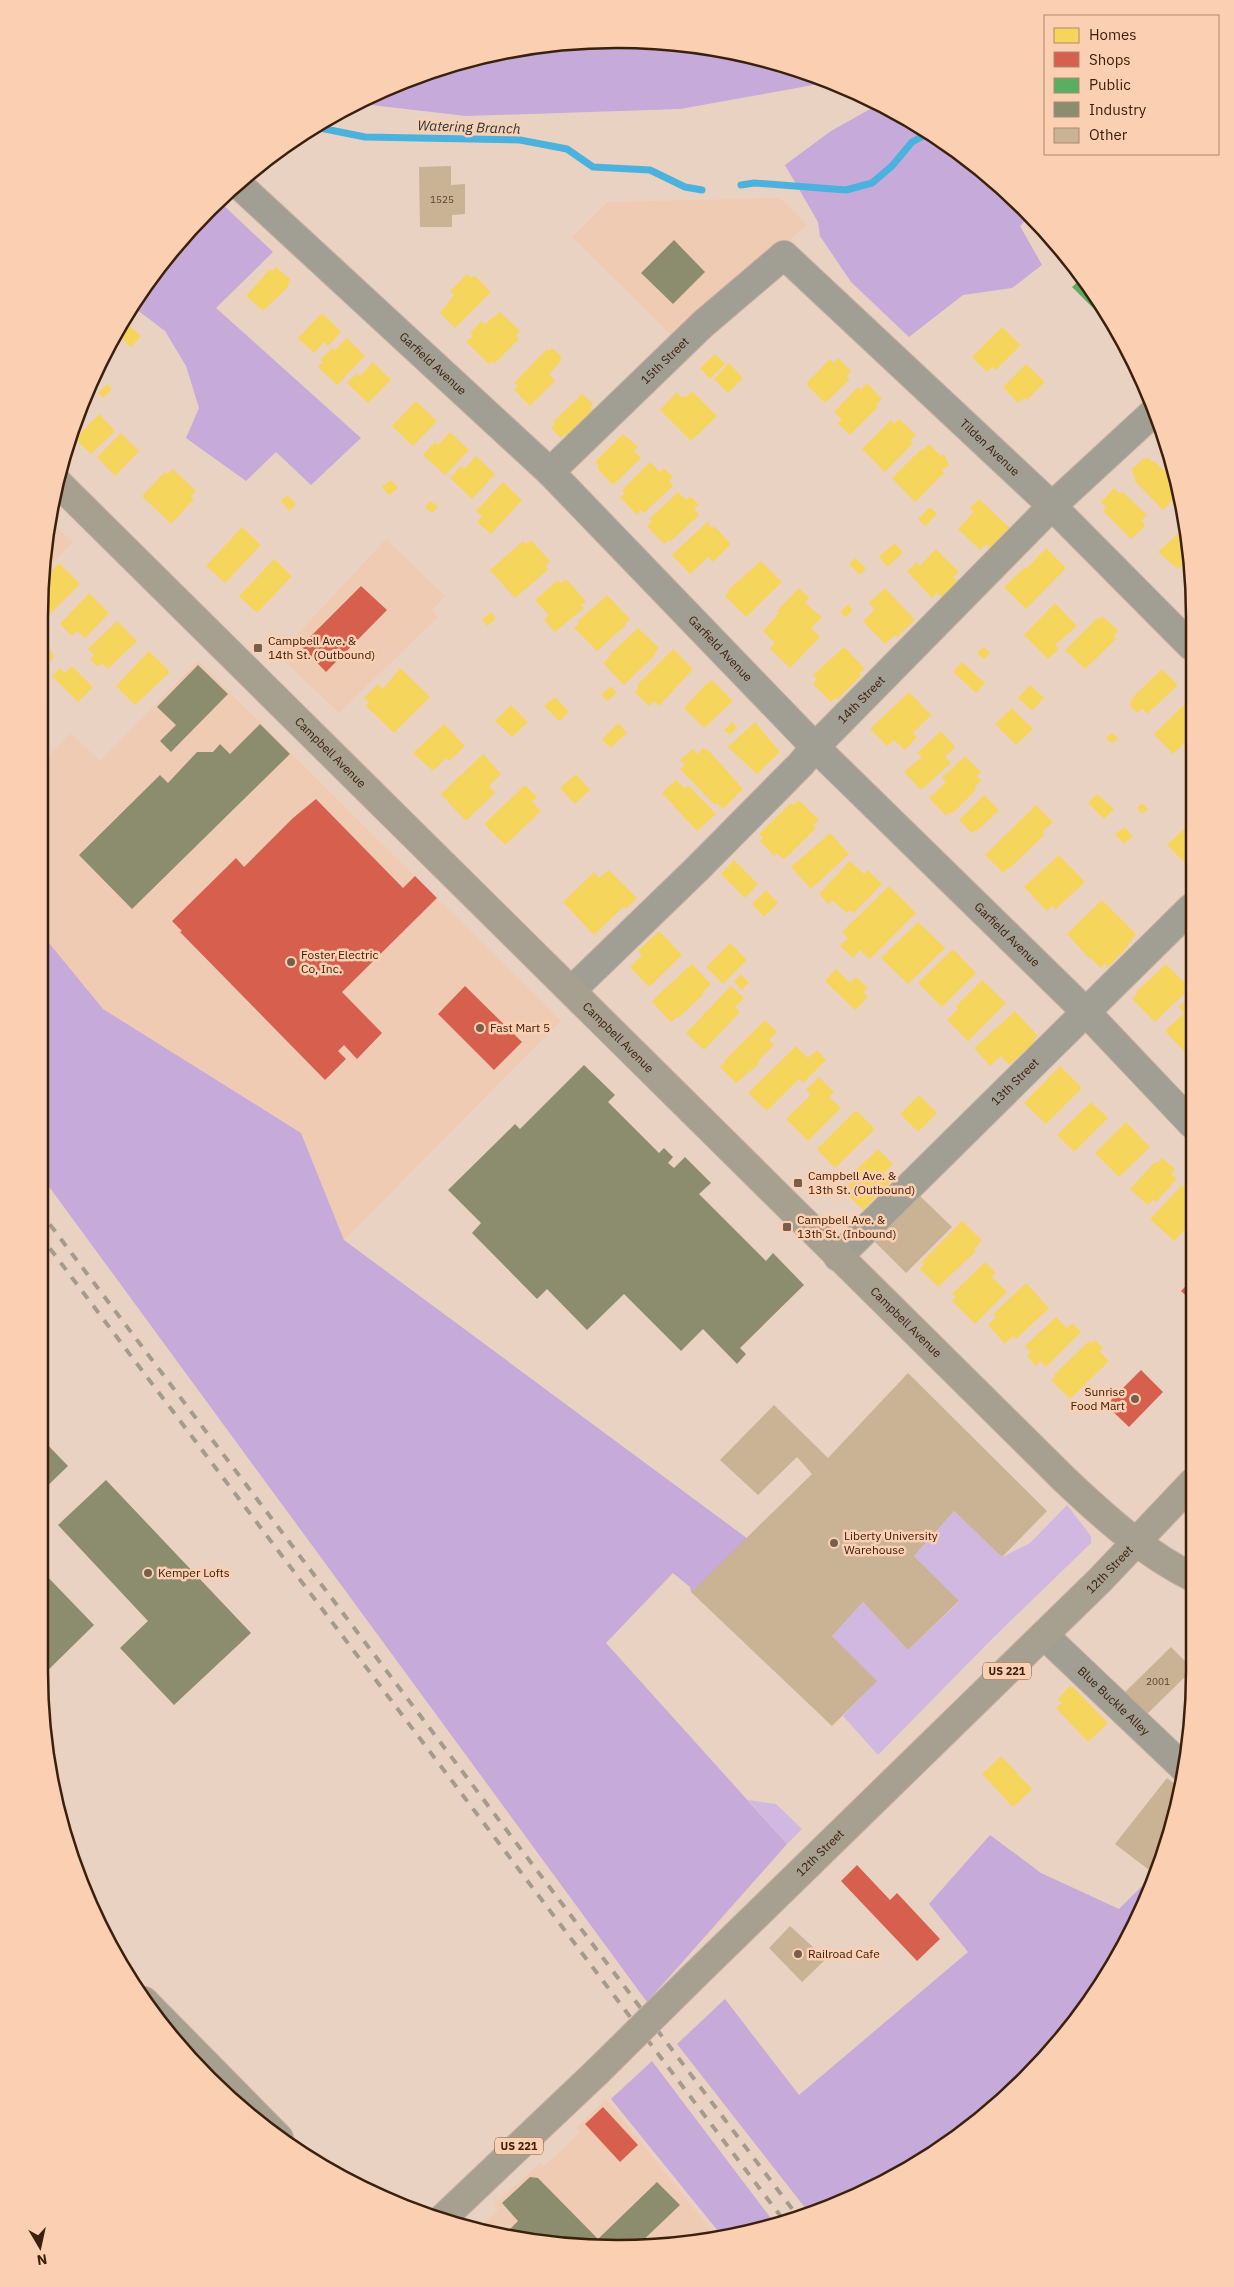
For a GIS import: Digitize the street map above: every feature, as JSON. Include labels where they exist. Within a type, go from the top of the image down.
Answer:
[{"type":"main road","name":"Campbell Avenue","points":[[63,488],[1064,1479],[1109,1522],[1168,1564],[1186,1574]]},
{"type":"main road","name":"12th Street","points":[[449,2214],[597,2072],[1044,1635],[1138,1542],[1186,1490]]},
{"type":"main road","points":[[205,2063],[222,2080]]},
{"type":"street","name":"Garfield Avenue","points":[[243,188],[550,472],[815,747],[1085,1011],[1186,1118]]},
{"type":"street","name":"15th Street","points":[[550,472],[703,324],[784,255]]},
{"type":"street","name":"Tilden Avenue","points":[[784,255],[1052,506],[1186,641]]},
{"type":"street","name":"14th Street","points":[[572,990],[704,862],[1052,506],[1149,416]]},
{"type":"street","name":"13th Street","points":[[838,1257],[1085,1011],[1186,914]]},
{"type":"street","name":"Blue Buckle Alley","points":[[1044,1635],[1179,1763]]},
{"type":"shaded area","points":[[580,49],[654,49],[691,52],[728,58],[764,67],[817,84],[680,109],[466,116],[368,105],[434,78],[470,67],[506,58]]},
{"type":"shaded area","points":[[872,108],[933,143],[964,165],[1020,214],[1026,220],[1020,226],[1042,265],[1012,288],[963,295],[909,337],[851,282],[820,236],[818,222],[785,165],[831,131]]},
{"type":"shaded area","points":[[780,198],[807,225],[677,341],[572,237],[607,202]]},
{"type":"shaded area","points":[[224,205],[273,252],[216,308],[361,438],[311,485],[276,452],[246,481],[186,438],[199,408],[186,366],[165,331],[137,310],[165,270]]},
{"type":"shaded area","points":[[55,525],[73,542],[50,566]]},
{"type":"shaded area","points":[[386,539],[445,596],[432,610],[438,617],[339,713],[278,655]]},
{"type":"shaded area","points":[[198,661],[561,1021],[344,1240],[301,1133],[103,1009],[85,987],[48,961],[48,757],[71,733],[100,761]]},
{"type":"shaded area","points":[[48,942],[103,1009],[301,1133],[344,1240],[748,1539],[691,1592],[690,1587],[673,1573],[606,1643],[787,1844],[647,2002],[48,1185]]},
{"type":"shaded area","points":[[1067,1505],[1091,1536],[1091,1543],[994,1637],[878,1755],[843,1716],[876,1681],[832,1636],[863,1602],[908,1650],[959,1602],[914,1556],[954,1511],[1002,1557],[1030,1543]]},
{"type":"shaded area","points":[[748,1800],[776,1804],[802,1829],[787,1844]]},
{"type":"shaded area","points":[[990,1835],[1041,1873],[1119,1909],[1141,1887],[1143,1888],[1128,1922],[1091,1986],[1069,2017],[1020,2073],[964,2122],[933,2144],[869,2181],[805,2207],[677,2044],[725,1999],[799,2095],[968,1952],[929,1904]]},
{"type":"shaded area","points":[[652,2061],[771,2218],[718,2231],[611,2099]]},
{"type":"shaded area","points":[[606,2099],[713,2232],[691,2235],[617,2240],[543,2235],[483,2223],[498,2210],[494,2205],[540,2163],[544,2166],[580,2133],[576,2128]]},
{"type":"building: Homes","points":[[276,267],[291,280],[288,284],[289,286],[263,311],[246,296],[270,269],[273,271]]},
{"type":"building: Homes","points":[[467,274],[471,278],[474,275],[491,292],[455,328],[440,313],[454,295],[450,291]]},
{"type":"building: Homes","points":[[500,312],[520,331],[516,335],[519,339],[494,364],[492,361],[489,364],[466,342],[473,336],[470,333],[481,321],[485,324]]},
{"type":"building: Homes","points":[[322,313],[341,332],[328,346],[324,342],[314,353],[298,338]]},
{"type":"building: Homes","points":[[128,325],[141,336],[131,347],[121,338]]},
{"type":"building: Homes","points":[[1002,327],[1021,345],[996,370],[992,367],[987,372],[972,357]]},
{"type":"building: Homes","points":[[347,338],[365,356],[337,385],[318,367],[323,362],[320,360],[332,348],[335,350]]},
{"type":"building: Homes","points":[[552,348],[562,357],[549,374],[555,381],[530,406],[514,390],[518,387],[514,383],[547,349],[549,351]]},
{"type":"building: Homes","points":[[715,354],[725,364],[710,379],[700,368]]},
{"type":"building: Homes","points":[[838,358],[851,371],[846,376],[850,379],[825,403],[806,384],[830,359],[834,363]]},
{"type":"building: Homes","points":[[373,362],[391,380],[368,403],[347,383],[357,373],[360,376]]},
{"type":"building: Homes","points":[[729,363],[743,378],[728,393],[714,379]]},
{"type":"building: Homes","points":[[1026,364],[1045,382],[1027,400],[1024,398],[1018,403],[1003,387]]},
{"type":"building: Homes","points":[[867,383],[882,399],[876,405],[878,407],[850,435],[837,423],[842,420],[834,412],[858,387],[861,390]]},
{"type":"building: Homes","points":[[107,384],[112,389],[103,398],[98,393]]},
{"type":"building: Homes","points":[[692,391],[717,416],[691,441],[660,410],[677,392],[682,398],[685,395],[687,397]]},
{"type":"building: Homes","points":[[582,394],[593,404],[590,407],[593,409],[567,436],[565,434],[561,438],[551,428],[555,424],[553,422]]},
{"type":"building: Homes","points":[[416,401],[437,421],[413,446],[392,426]]},
{"type":"building: Homes","points":[[99,414],[115,431],[91,454],[76,440]]},
{"type":"building: Homes","points":[[899,419],[916,435],[910,440],[913,443],[885,472],[862,449],[891,420],[894,424]]},
{"type":"building: Homes","points":[[450,432],[469,450],[445,475],[423,455],[435,442],[438,445]]},
{"type":"building: Homes","points":[[121,433],[139,451],[115,476],[97,457]]},
{"type":"building: Homes","points":[[623,434],[638,447],[634,451],[641,458],[613,485],[597,468],[599,466],[595,462]]},
{"type":"building: Homes","points":[[929,444],[941,456],[944,454],[949,465],[942,471],[944,473],[915,502],[892,478],[921,449],[922,451]]},
{"type":"building: Homes","points":[[476,456],[495,474],[472,499],[450,478],[461,466],[464,469]]},
{"type":"building: Homes","points":[[1148,457],[1152,462],[1154,461],[1168,475],[1174,499],[1163,510],[1134,480],[1136,478],[1131,470],[1144,458]]},
{"type":"building: Homes","points":[[650,462],[660,472],[664,468],[673,477],[669,481],[673,486],[644,513],[641,510],[637,515],[620,497],[625,493],[622,490]]},
{"type":"building: Homes","points":[[173,469],[196,491],[191,496],[194,499],[171,524],[142,496],[165,472],[168,474]]},
{"type":"building: Homes","points":[[391,480],[398,488],[389,495],[382,487]]},
{"type":"building: Homes","points":[[503,482],[522,500],[491,534],[477,522],[482,516],[476,511]]},
{"type":"building: Homes","points":[[1114,488],[1120,494],[1122,491],[1147,515],[1141,521],[1145,524],[1144,527],[1131,539],[1103,511],[1106,507],[1101,502]]},
{"type":"building: Homes","points":[[678,492],[686,500],[690,496],[699,505],[694,509],[699,515],[671,541],[669,539],[664,544],[647,526],[652,521],[649,519]]},
{"type":"building: Homes","points":[[287,495],[296,504],[290,511],[281,501]]},
{"type":"building: Homes","points":[[979,499],[1011,529],[991,549],[986,544],[980,550],[958,529],[974,512],[970,508]]},
{"type":"building: Homes","points":[[430,501],[438,506],[433,513],[425,508]]},
{"type":"building: Homes","points":[[930,507],[937,514],[925,526],[918,519]]},
{"type":"building: Homes","points":[[707,522],[712,528],[714,526],[731,544],[713,562],[708,557],[690,574],[672,555]]},
{"type":"building: Homes","points":[[242,527],[261,545],[225,583],[206,566]]},
{"type":"building: Homes","points":[[1180,531],[1184,563],[1178,569],[1158,552]]},
{"type":"building: Homes","points":[[531,540],[550,561],[545,566],[549,569],[515,598],[490,570],[523,541],[526,544]]},
{"type":"building: Homes","points":[[895,543],[903,553],[887,567],[879,556]]},
{"type":"building: Homes","points":[[1046,548],[1066,568],[1026,609],[1004,587],[1025,567],[1026,569]]},
{"type":"building: Homes","points":[[936,549],[959,572],[953,577],[958,581],[942,597],[937,593],[932,598],[907,571],[917,562],[920,566]]},
{"type":"building: Homes","points":[[855,558],[866,568],[860,575],[849,564]]},
{"type":"building: Homes","points":[[274,559],[292,576],[257,613],[239,596]]},
{"type":"building: Homes","points":[[761,561],[782,582],[746,617],[725,596],[728,590]]},
{"type":"building: Homes","points":[[59,563],[80,584],[48,616],[49,580],[50,572]]},
{"type":"building: Homes","points":[[566,579],[586,601],[581,605],[584,608],[555,632],[544,620],[549,615],[535,600],[558,580],[561,583]]},
{"type":"building: Homes","points":[[799,588],[809,598],[805,603],[822,617],[811,628],[820,637],[790,668],[770,649],[775,643],[763,631],[779,613],[777,611]]},
{"type":"building: Homes","points":[[885,588],[915,620],[897,637],[895,635],[885,644],[863,621],[875,609],[869,603]]},
{"type":"building: Homes","points":[[89,593],[109,613],[85,638],[77,631],[72,636],[60,624]]},
{"type":"building: Homes","points":[[607,595],[630,619],[626,625],[597,651],[574,628],[579,623],[578,621]]},
{"type":"building: Homes","points":[[1055,603],[1077,626],[1055,645],[1059,649],[1048,659],[1024,635]]},
{"type":"building: Homes","points":[[848,604],[853,610],[846,617],[840,612]]},
{"type":"building: Homes","points":[[491,612],[496,618],[487,626],[482,619]]},
{"type":"building: Homes","points":[[1102,616],[1118,630],[1114,636],[1116,639],[1085,669],[1065,650],[1097,618],[1098,620]]},
{"type":"building: Homes","points":[[117,621],[137,641],[108,669],[102,663],[98,667],[90,659],[94,655],[88,649]]},
{"type":"building: Homes","points":[[638,628],[659,648],[654,653],[656,654],[624,685],[603,663]]},
{"type":"building: Homes","points":[[844,647],[865,669],[859,674],[861,676],[837,700],[835,698],[831,702],[813,684],[817,679],[813,675]]},
{"type":"building: Homes","points":[[984,647],[990,653],[984,660],[977,652]]},
{"type":"building: Homes","points":[[48,648],[55,656],[48,663]]},
{"type":"building: Homes","points":[[673,649],[693,669],[659,706],[654,701],[649,706],[635,692],[639,687],[637,685]]},
{"type":"building: Homes","points":[[149,651],[170,672],[135,705],[116,686]]},
{"type":"building: Homes","points":[[962,662],[985,683],[976,693],[953,672]]},
{"type":"building: Homes","points":[[72,666],[93,687],[78,702],[52,676],[60,668],[65,673]]},
{"type":"building: Homes","points":[[400,668],[430,697],[394,733],[366,706],[369,703],[364,698],[378,684],[383,689]]},
{"type":"building: Homes","points":[[1162,669],[1178,685],[1147,714],[1142,708],[1137,713],[1129,704],[1132,698]]},
{"type":"building: Homes","points":[[712,680],[733,701],[704,728],[684,708]]},
{"type":"building: Homes","points":[[1030,685],[1044,698],[1032,711],[1018,698]]},
{"type":"building: Homes","points":[[611,686],[617,693],[607,701],[601,695]]},
{"type":"building: Homes","points":[[909,692],[931,715],[913,733],[917,737],[905,750],[894,740],[887,746],[870,729]]},
{"type":"building: Homes","points":[[555,697],[569,712],[559,721],[544,706]]},
{"type":"building: Homes","points":[[1186,703],[1186,742],[1173,754],[1154,734]]},
{"type":"building: Homes","points":[[511,705],[528,722],[512,737],[495,721]]},
{"type":"building: Homes","points":[[1012,708],[1033,729],[1016,745],[995,724]]},
{"type":"building: Homes","points":[[732,722],[737,727],[730,735],[724,730]]},
{"type":"building: Homes","points":[[755,722],[780,752],[757,774],[728,747]]},
{"type":"building: Homes","points":[[618,723],[627,733],[610,748],[602,739]]},
{"type":"building: Homes","points":[[444,724],[465,746],[449,761],[446,758],[433,771],[413,753]]},
{"type":"building: Homes","points":[[941,731],[955,747],[945,757],[951,763],[921,790],[904,772],[922,757],[917,753]]},
{"type":"building: Homes","points":[[1112,732],[1118,739],[1112,744],[1106,738]]},
{"type":"building: Homes","points":[[703,748],[709,751],[743,789],[723,809],[717,803],[715,805],[680,769],[685,765],[680,760],[693,749],[697,754]]},
{"type":"building: Homes","points":[[483,754],[501,774],[489,786],[495,793],[466,821],[441,794]]},
{"type":"building: Homes","points":[[965,756],[981,772],[977,776],[981,781],[974,788],[976,790],[952,814],[950,812],[946,816],[929,798],[946,782],[942,778]]},
{"type":"building: Homes","points":[[576,774],[590,790],[575,804],[560,788]]},
{"type":"building: Homes","points":[[676,780],[685,789],[688,785],[716,814],[697,831],[662,793]]},
{"type":"building: Homes","points":[[525,785],[537,797],[532,802],[541,811],[505,845],[484,824]]},
{"type":"building: Homes","points":[[1097,794],[1114,809],[1104,819],[1088,803]]},
{"type":"building: Homes","points":[[984,795],[999,810],[977,831],[972,833],[959,820]]},
{"type":"building: Homes","points":[[799,800],[819,820],[813,826],[816,828],[784,860],[777,853],[774,856],[760,841],[763,838],[759,834],[791,803],[794,805]]},
{"type":"building: Homes","points":[[1142,803],[1148,809],[1142,814],[1137,808]]},
{"type":"building: Homes","points":[[1036,805],[1053,822],[1042,832],[1045,834],[1003,873],[985,855]]},
{"type":"building: Homes","points":[[1124,827],[1133,836],[1124,844],[1115,834]]},
{"type":"building: Homes","points":[[1186,827],[1186,864],[1167,845]]},
{"type":"building: Homes","points":[[830,833],[849,854],[811,889],[791,867]]},
{"type":"building: Homes","points":[[1059,855],[1085,882],[1056,909],[1052,906],[1047,911],[1024,887]]},
{"type":"building: Homes","points":[[734,860],[758,884],[745,898],[721,874]]},
{"type":"building: Homes","points":[[850,861],[864,874],[868,870],[882,884],[854,913],[850,910],[847,913],[832,900],[829,904],[819,894]]},
{"type":"building: Homes","points":[[609,870],[637,898],[626,909],[624,906],[594,935],[563,902],[594,872],[599,878]]},
{"type":"building: Homes","points":[[889,886],[916,913],[870,959],[860,950],[853,958],[840,946],[848,938],[842,932]]},
{"type":"building: Homes","points":[[766,890],[778,903],[764,917],[752,904]]},
{"type":"building: Homes","points":[[1102,900],[1136,934],[1122,953],[1108,967],[1105,964],[1101,968],[1067,934]]},
{"type":"building: Homes","points":[[918,922],[945,948],[908,984],[881,958]]},
{"type":"building: Homes","points":[[659,931],[682,955],[649,987],[630,967],[642,955],[638,951]]},
{"type":"building: Homes","points":[[730,943],[747,960],[723,984],[706,967]]},
{"type":"building: Homes","points":[[953,949],[976,973],[942,1007],[918,983]]},
{"type":"building: Homes","points":[[692,964],[711,984],[701,994],[703,995],[671,1022],[652,1002]]},
{"type":"building: Homes","points":[[1166,964],[1186,984],[1184,990],[1186,992],[1155,1022],[1132,999],[1137,994],[1136,992]]},
{"type":"building: Homes","points":[[836,969],[850,983],[856,977],[868,988],[863,992],[868,997],[855,1010],[825,981]]},
{"type":"building: Homes","points":[[741,974],[749,983],[742,990],[734,982]]},
{"type":"building: Homes","points":[[982,980],[1006,1003],[968,1041],[947,1020],[958,1009],[956,1006]]},
{"type":"building: Homes","points":[[731,986],[744,998],[735,1007],[740,1012],[704,1050],[686,1033]]},
{"type":"building: Homes","points":[[1186,1000],[1186,1053],[1165,1031],[1184,1013],[1179,1007]]},
{"type":"building: Homes","points":[[1015,1011],[1038,1036],[1033,1040],[1035,1042],[1009,1065],[1001,1056],[990,1066],[974,1048]]},
{"type":"building: Homes","points":[[765,1020],[777,1032],[769,1040],[774,1045],[757,1062],[759,1064],[736,1083],[720,1067]]},
{"type":"building: Homes","points":[[796,1046],[808,1058],[817,1050],[826,1060],[803,1083],[799,1079],[767,1111],[748,1093]]},
{"type":"building: Homes","points":[[1060,1066],[1082,1088],[1046,1124],[1024,1103]]},
{"type":"building: Homes","points":[[819,1077],[834,1092],[829,1097],[841,1108],[808,1141],[786,1119],[811,1095],[806,1090]]},
{"type":"building: Homes","points":[[919,1095],[937,1113],[918,1132],[900,1114]]},
{"type":"building: Homes","points":[[1091,1102],[1108,1118],[1074,1152],[1057,1135]]},
{"type":"building: Homes","points":[[856,1110],[875,1129],[835,1168],[817,1149]]},
{"type":"building: Homes","points":[[1126,1122],[1150,1147],[1119,1177],[1095,1153]]},
{"type":"building: Homes","points":[[878,1149],[893,1164],[884,1173],[892,1181],[863,1210],[849,1196],[853,1191],[848,1186],[861,1173],[857,1169]]},
{"type":"building: Homes","points":[[1162,1158],[1175,1169],[1171,1174],[1177,1179],[1156,1202],[1153,1200],[1148,1205],[1130,1189],[1155,1162],[1157,1163]]},
{"type":"building: Homes","points":[[1182,1185],[1186,1189],[1186,1228],[1174,1241],[1150,1219]]},
{"type":"building: Homes","points":[[962,1221],[982,1240],[974,1249],[976,1251],[938,1287],[920,1269],[924,1264],[922,1262]]},
{"type":"building: Homes","points":[[985,1262],[996,1273],[992,1277],[1007,1292],[975,1324],[952,1301],[956,1297],[952,1294]]},
{"type":"building: Homes","points":[[1026,1283],[1049,1308],[1016,1339],[1013,1336],[1005,1344],[988,1325],[996,1317],[993,1314]]},
{"type":"building: Homes","points":[[1056,1317],[1067,1328],[1072,1323],[1081,1332],[1046,1367],[1040,1361],[1036,1366],[1027,1356],[1031,1352],[1025,1346]]},
{"type":"building: Homes","points":[[1095,1340],[1103,1348],[1100,1352],[1109,1361],[1070,1399],[1051,1380],[1089,1341],[1091,1343]]},
{"type":"building: Homes","points":[[1071,1685],[1108,1723],[1088,1742],[1056,1708],[1062,1703],[1058,1699]]},
{"type":"building: Homes","points":[[1001,1756],[1032,1789],[1013,1807],[982,1774]]},
{"type":"building: Shops","points":[[361,586],[387,610],[326,672],[301,646]]},
{"type":"building: Shops","name":"Foster Electric Co, Inc.","points":[[316,799],[403,888],[415,876],[437,898],[342,992],[382,1033],[357,1059],[344,1045],[338,1051],[346,1059],[325,1080],[180,932],[182,931],[172,921],[236,858],[244,867],[293,818]]},
{"type":"building: Shops","name":"Fast Mart 5","points":[[465,986],[522,1042],[494,1070],[438,1014]]},
{"type":"building: Shops","points":[[1186,1286],[1186,1296],[1181,1291]]},
{"type":"building: Shops","name":"Sunrise Food Mart","points":[[1141,1370],[1163,1392],[1129,1427],[1106,1405]]},
{"type":"building: Shops","points":[[857,1865],[890,1900],[897,1893],[940,1939],[917,1961],[841,1881]]},
{"type":"building: Shops","points":[[603,2107],[638,2145],[620,2162],[585,2124]]},
{"type":"building: Public","points":[[1078,282],[1099,314],[1072,287]]},
{"type":"building: Industry","points":[[674,240],[705,272],[673,304],[641,273]]},
{"type":"building: Industry","points":[[198,665],[228,694],[171,752],[160,741],[176,725],[157,707]]},
{"type":"building: Industry","points":[[260,724],[290,754],[132,909],[79,855],[160,775],[168,783],[197,752],[213,752],[220,744],[230,754]]},
{"type":"building: Industry","points":[[584,1065],[615,1095],[608,1102],[659,1153],[664,1148],[673,1157],[668,1163],[674,1168],[685,1157],[711,1183],[699,1194],[766,1261],[773,1253],[804,1285],[740,1348],[746,1354],[737,1364],[703,1329],[681,1351],[624,1294],[587,1330],[547,1289],[537,1299],[472,1233],[481,1223],[448,1190],[515,1124],[520,1129]]},
{"type":"building: Industry","points":[[48,1445],[68,1466],[48,1485]]},
{"type":"building: Industry","name":"Kemper Lofts","points":[[106,1480],[251,1633],[174,1705],[120,1648],[148,1621],[58,1525]]},
{"type":"building: Industry","points":[[48,1577],[94,1625],[48,1670]]},
{"type":"building: Industry","points":[[530,2177],[538,2178],[598,2239],[543,2235],[509,2230],[518,2221],[502,2203]]},
{"type":"building: Industry","points":[[657,2182],[680,2205],[645,2238],[598,2239]]},
{"type":"building: Other","points":[[451,166],[451,185],[465,184],[465,214],[452,215],[452,227],[420,227],[419,167]]},
{"type":"building: Other","points":[[920,1196],[952,1227],[906,1273],[874,1241]]},
{"type":"building: Other","name":"Liberty University Warehouse","points":[[908,1373],[1047,1511],[1002,1557],[954,1511],[914,1556],[959,1601],[908,1650],[863,1602],[832,1636],[877,1681],[832,1726],[691,1592],[812,1474],[797,1457],[758,1495],[720,1460],[774,1405],[828,1458]]},
{"type":"building: Other","points":[[1171,1647],[1186,1662],[1186,1676],[1145,1716],[1123,1694]]},
{"type":"building: Other","points":[[1167,1778],[1175,1784],[1150,1870],[1115,1844]]},
{"type":"building: Other","name":"Railroad Cafe","points":[[790,1926],[826,1959],[802,1982],[769,1948]]},
{"type":"waterway","name":"Watering Branch","points":[[324,129],[365,137],[520,140],[567,149],[593,167],[650,170],[685,187],[702,190]]},
{"type":"waterway","name":"Watering Branch","points":[[741,185],[754,183],[846,190],[872,183],[892,166],[912,142],[922,136]]},
{"type":"railway","points":[[48,1222],[794,2211]]},
{"type":"railway","points":[[48,1246],[780,2215]]},
{"type":"place","name":"Campbell Ave. & 14th St. (Outbound)","points":[[258,648]]},
{"type":"place","name":"Foster Electric Co, Inc.","points":[[291,962]]},
{"type":"place","name":"Fast Mart 5","points":[[480,1028]]},
{"type":"place","name":"Campbell Ave. & 13th St. (Outbound)","points":[[798,1183]]},
{"type":"place","name":"Campbell Ave. & 13th St. (Inbound)","points":[[787,1227]]},
{"type":"place","name":"Sunrise Food Mart","points":[[1135,1399]]},
{"type":"place","name":"Liberty University Warehouse","points":[[834,1543]]},
{"type":"place","name":"Kemper Lofts","points":[[148,1573]]},
{"type":"place","name":"Railroad Cafe","points":[[798,1954]]}]
